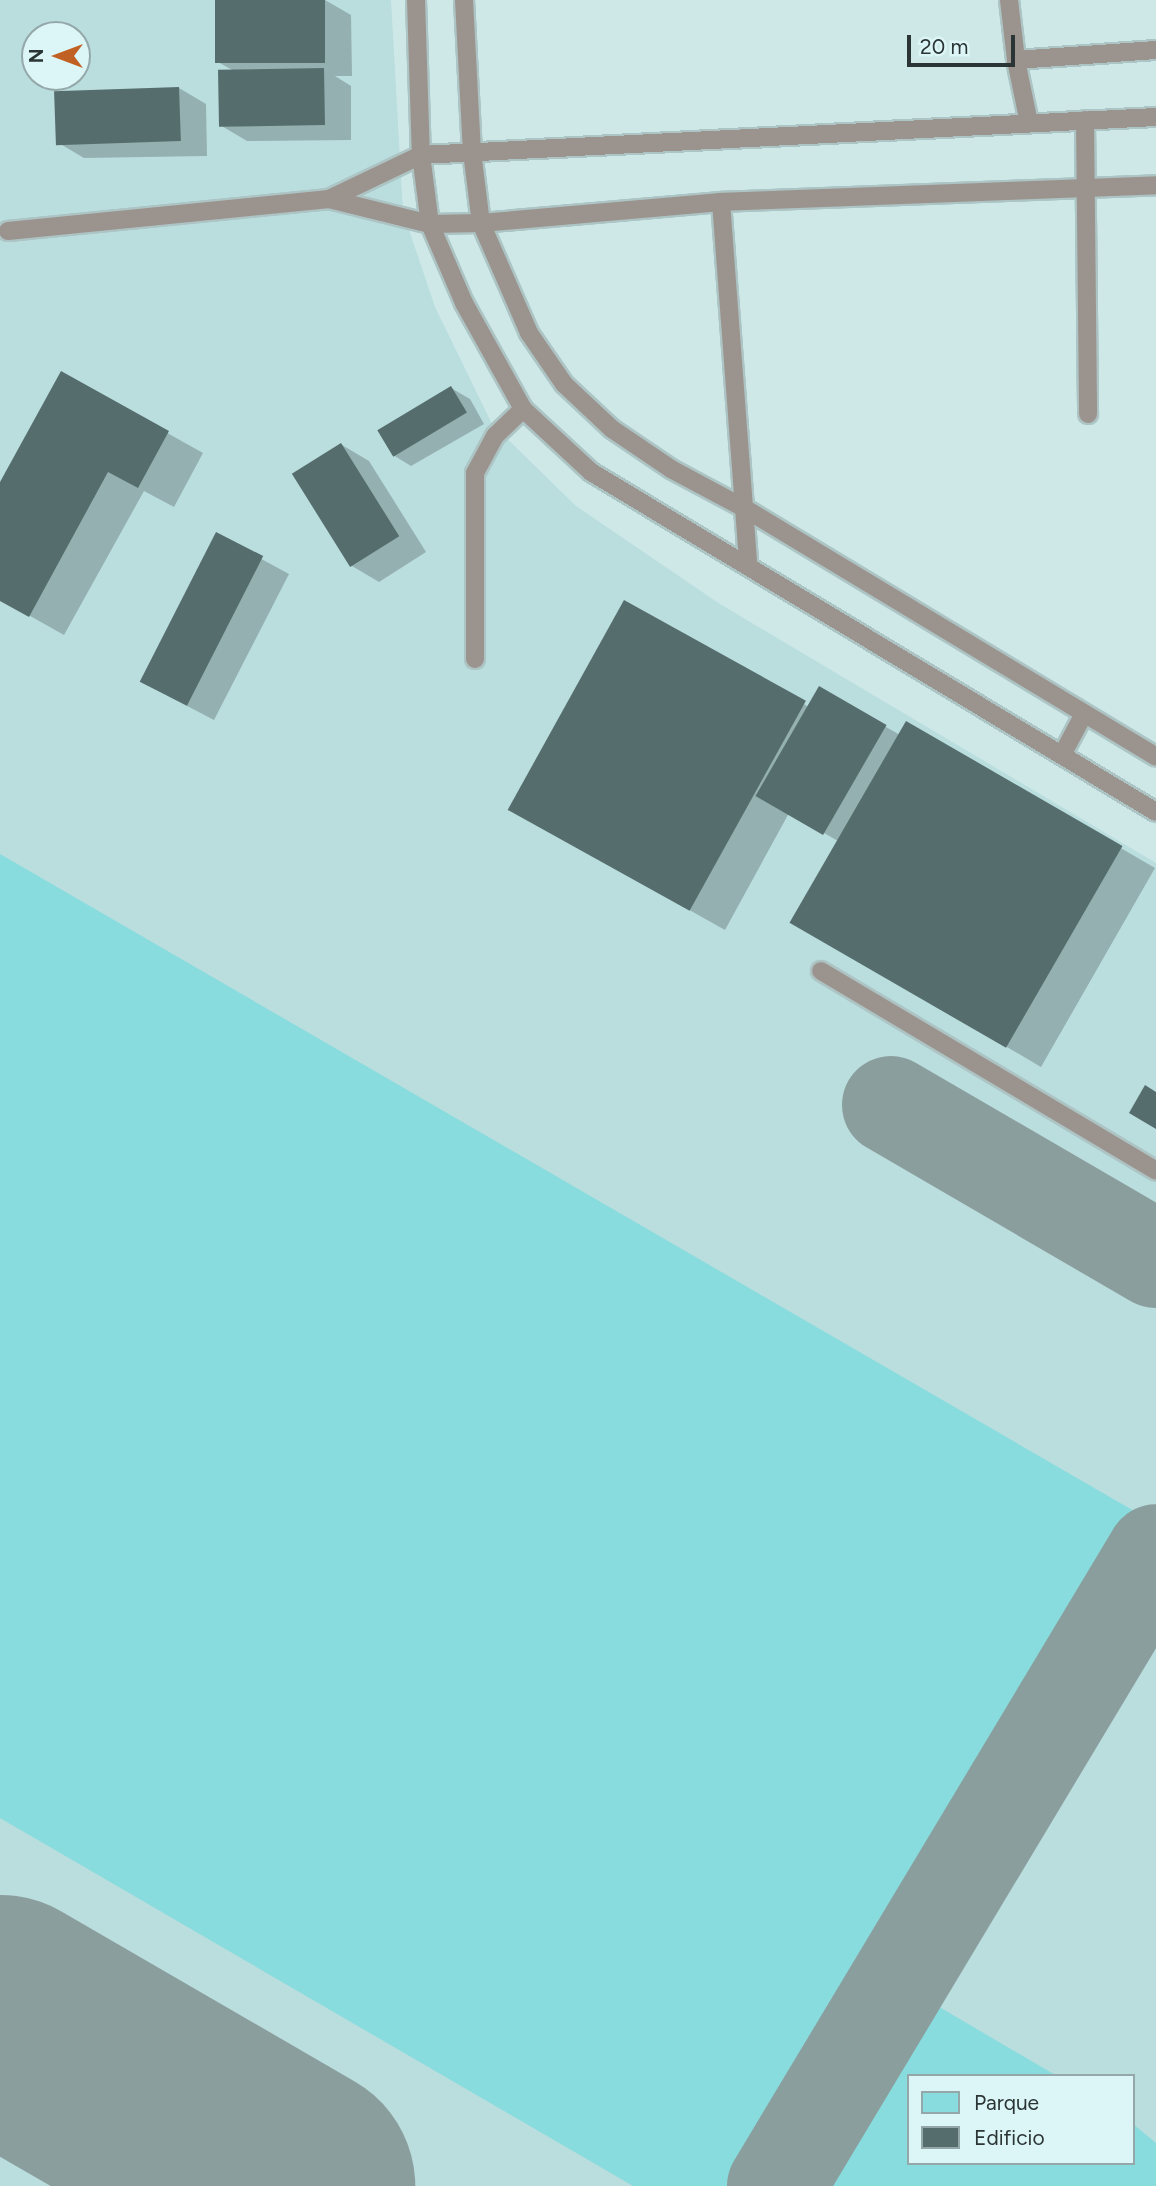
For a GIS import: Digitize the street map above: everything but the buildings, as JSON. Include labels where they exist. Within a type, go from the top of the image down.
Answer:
[{"type":"lane","points":[[416,0],[421,155],[430,225],[464,303],[523,409],[591,472],[1156,812]]},
{"type":"lane","points":[[464,0],[472,152],[481,223],[528,333],[564,384],[612,429],[671,469],[744,508],[1156,757]]},
{"type":"lane","points":[[1009,0],[1016,60],[1029,123]]},
{"type":"lane","points":[[1016,60],[1156,50]]},
{"type":"lane","points":[[8,231],[329,199],[421,155],[1156,117]]},
{"type":"lane","points":[[1084,120],[1087,415]]},
{"type":"lane","points":[[329,199],[430,225],[721,202],[1156,185]]},
{"type":"lane","points":[[721,202],[748,565]]},
{"type":"lane","points":[[475,659],[475,473],[495,436],[523,409]]},
{"type":"lane","points":[[1062,755],[1084,714]]},
{"type":"lane","points":[[821,971],[1156,1171]]},
{"type":"shaded area","points":[[0,0],[391,0],[403,212],[435,307],[492,424],[576,506],[720,604],[1156,863],[1156,2186],[0,2186]]},
{"type":"green space","points":[[0,854],[1134,1511],[731,2186],[633,2186],[0,1818]]},
{"type":"green space","points":[[929,2001],[1054,2074],[908,2074],[908,2165],[1135,2165],[1135,2126],[1156,2143],[1156,2186],[818,2186]]},
{"type":"taxiway","points":[[891,1105],[1156,1259]]},
{"type":"taxiway","points":[[776,2186],[1156,1553]]},
{"type":"runway","points":[[0,2016],[293,2186]]}]
